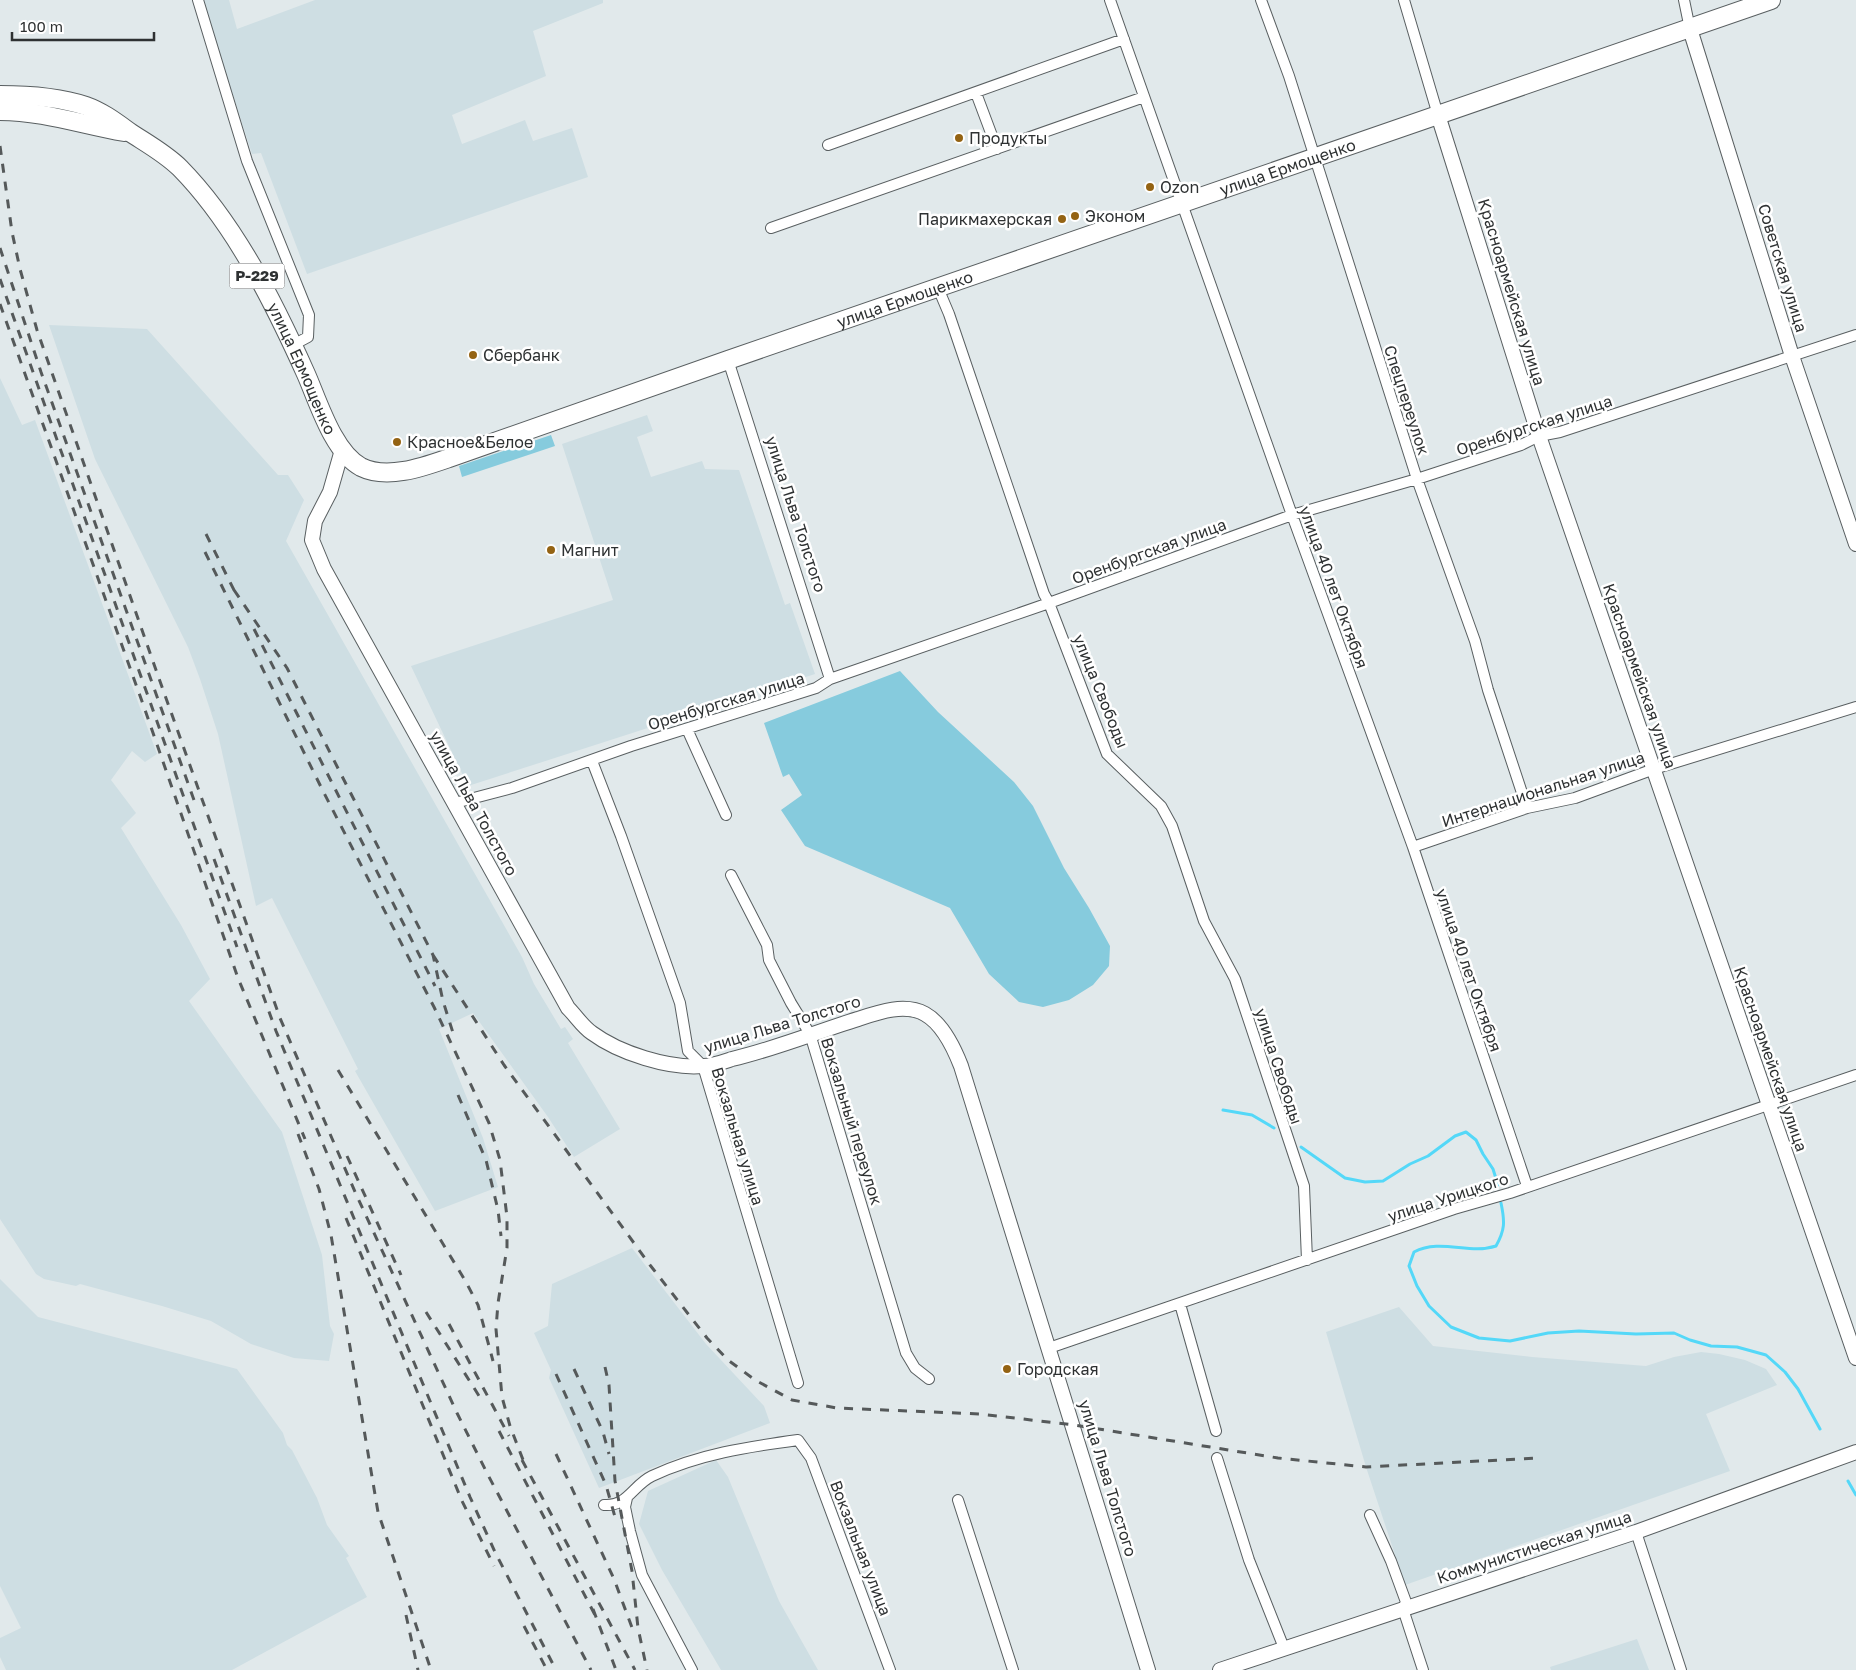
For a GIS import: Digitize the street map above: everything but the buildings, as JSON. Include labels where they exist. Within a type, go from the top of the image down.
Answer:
[{"type":"highway","name":"улица Ермощенко","points":[[132,133],[159,150],[180,168],[209,202],[248,259],[293,345],[330,428],[342,450],[350,460],[361,467],[384,471],[415,468],[449,458],[1771,0]]},
{"type":"highway","name":"Р-229","points":[[0,95],[67,100],[88,107],[112,119],[132,133]]},
{"type":"highway","name":"Р-229","points":[[0,112],[13,111],[66,118],[132,133]]},
{"type":"street","points":[[198,0],[247,161],[309,315],[308,337],[293,345]]},
{"type":"street","name":"улица 40 лет Октября","points":[[1110,0],[1292,516],[1412,848],[1526,1186]]},
{"type":"street","name":"Спецпереулок","points":[[1261,0],[1289,76],[1417,479],[1475,641],[1488,690],[1527,808]]},
{"type":"street","name":"Красноармейская улица","points":[[1404,0],[1438,115],[1539,436],[1856,1358]]},
{"type":"street","name":"Советская улица","points":[[1684,0],[1690,29],[1792,356],[1856,544]]},
{"type":"street","points":[[828,145],[1124,39]]},
{"type":"street","points":[[976,93],[997,149]]},
{"type":"street","points":[[771,228],[1144,97]]},
{"type":"street","name":"улица Свободы","points":[[938,288],[949,314],[1044,594],[1107,754],[1161,806],[1172,826],[1204,921],[1235,979],[1304,1186],[1307,1260]]},
{"type":"street","name":"Оренбургская улица","points":[[454,803],[512,788],[816,688],[830,679],[1049,604],[1292,516],[1521,446],[1539,436],[1560,432],[1856,335]]},
{"type":"street","name":"улица Льва Толстого","points":[[728,360],[830,679]]},
{"type":"street","name":"улица Льва Толстого","points":[[342,450],[330,492],[314,521],[312,540],[324,569],[568,1008],[590,1032],[612,1045],[657,1063],[702,1066],[750,1055],[879,1012],[895,1009],[924,1013],[936,1022],[949,1041],[961,1066],[1148,1670]]},
{"type":"street","name":"Интернациональная улица","points":[[1412,848],[1527,808],[1575,798],[1654,769],[1856,707]]},
{"type":"street","points":[[687,729],[726,814]]},
{"type":"street","name":"Вокзальная улица","points":[[592,761],[622,836],[680,1003],[688,1051],[702,1066],[798,1383]]},
{"type":"street","name":"Вокзальный переулок","points":[[731,875],[767,945],[769,960],[791,1003],[810,1034],[906,1353],[915,1368],[929,1379]]},
{"type":"street","name":"улица Урицкого","points":[[1049,1348],[1454,1209],[1768,1106],[1856,1075]]},
{"type":"street","points":[[1180,1304],[1216,1431]]},
{"type":"street","name":"Вокзальная улица","points":[[627,1498],[641,1483],[651,1476],[707,1455],[746,1447],[798,1440],[811,1458],[890,1670]]},
{"type":"street","name":"Коммунистическая улица","points":[[1220,1670],[1636,1532],[1856,1452]]},
{"type":"street","points":[[1217,1458],[1249,1560],[1284,1648]]},
{"type":"street","points":[[604,1505],[612,1506],[627,1498]]},
{"type":"street","points":[[627,1498],[625,1506],[642,1575],[692,1670]]},
{"type":"street","points":[[958,1500],[1014,1670]]},
{"type":"street","points":[[1370,1515],[1391,1561],[1406,1602],[1403,1609],[1423,1670]]},
{"type":"street","points":[[1636,1532],[1681,1670]]},
{"type":"shaded area","points":[[202,0],[229,0],[237,29],[315,0],[603,0],[603,3],[533,31],[546,76],[452,115],[462,144],[525,120],[533,141],[572,128],[588,177],[307,274],[261,153],[252,154]]},
{"type":"shaded area","points":[[49,325],[147,329],[278,475],[288,475],[304,500],[286,541],[522,957],[534,984],[561,1029],[565,1027],[573,1039],[568,1043],[620,1129],[574,1157],[548,1117],[473,1013],[439,1029],[483,1138],[498,1187],[435,1211],[355,1071],[358,1069],[272,898],[256,906],[218,734],[200,679],[188,647],[95,459]]},
{"type":"shaded area","points":[[0,378],[22,425],[35,420],[157,754],[145,762],[132,751],[111,780],[136,813],[121,828],[181,925],[210,979],[189,1001],[282,1132],[322,1255],[330,1326],[334,1334],[329,1361],[294,1358],[251,1344],[211,1321],[80,1284],[76,1286],[44,1279],[36,1274],[0,1219]]},
{"type":"shaded area","points":[[647,415],[653,431],[637,437],[651,477],[702,461],[705,469],[739,470],[785,605],[790,603],[815,674],[468,786],[411,666],[613,600],[562,444]]},
{"type":"shaded area","points":[[551,435],[555,446],[462,477],[459,466]]},
{"type":"shaded area","points":[[900,671],[938,712],[1014,782],[1033,806],[1064,868],[1110,946],[1109,966],[1093,985],[1069,1000],[1043,1007],[1019,1002],[989,974],[950,908],[805,846],[781,810],[802,795],[789,774],[783,777],[764,723]]},
{"type":"shaded area","points":[[632,1248],[706,1344],[764,1406],[770,1423],[599,1488],[549,1378],[551,1370],[534,1333],[548,1326],[552,1284]]},
{"type":"shaded area","points":[[0,1279],[38,1317],[237,1369],[283,1433],[287,1445],[292,1450],[317,1498],[327,1525],[349,1556],[346,1558],[367,1597],[232,1670],[6,1670],[0,1657],[0,1638],[21,1628],[0,1586]]},
{"type":"shaded area","points":[[1399,1307],[1433,1346],[1532,1357],[1646,1366],[1674,1357],[1701,1352],[1719,1354],[1745,1360],[1766,1369],[1777,1385],[1706,1414],[1730,1471],[1405,1585],[1366,1467],[1326,1332]]},
{"type":"shaded area","points":[[716,1460],[728,1477],[779,1601],[818,1670],[721,1670],[662,1570],[639,1524],[648,1491]]},
{"type":"shaded area","points":[[1637,1639],[1649,1670],[1551,1670],[1550,1667]]},
{"type":"waterway","points":[[1223,1110],[1252,1115],[1274,1128]]},
{"type":"waterway","points":[[1301,1147],[1345,1178],[1365,1182],[1383,1181],[1410,1164],[1428,1156],[1455,1136],[1466,1132],[1476,1140],[1493,1169],[1498,1185]]},
{"type":"waterway","points":[[1501,1203],[1503,1226],[1496,1246],[1476,1249],[1434,1246],[1414,1252],[1409,1266],[1417,1286],[1429,1306],[1451,1327],[1479,1338],[1510,1341],[1548,1333],[1579,1331],[1636,1334],[1674,1333],[1711,1346],[1737,1347],[1766,1355],[1785,1372],[1798,1389],[1820,1429]]},
{"type":"waterway","points":[[1848,1481],[1856,1495]]},
{"type":"railway","points":[[0,146],[12,232],[37,330],[280,1018],[356,1194],[457,1413],[591,1670]]},
{"type":"railway","points":[[0,248],[41,372],[194,800]]},
{"type":"railway","points":[[0,279],[237,947]]},
{"type":"railway","points":[[0,304],[144,707],[238,978],[305,1139]]},
{"type":"railway","points":[[206,534],[237,596]]},
{"type":"railway","points":[[205,552],[322,789],[434,1007],[489,1123],[500,1160],[507,1217],[507,1248],[498,1303],[496,1329],[502,1397],[510,1426],[525,1465]]},
{"type":"railway","points":[[234,590],[287,668],[433,955],[443,1001],[454,1036]]},
{"type":"railway","points":[[254,629],[435,986]]},
{"type":"railway","points":[[214,859],[276,1031],[470,1497],[495,1552],[556,1670]]},
{"type":"railway","points":[[433,955],[504,1065],[650,1265],[707,1338],[728,1360],[755,1380],[792,1400],[837,1408],[980,1414],[1074,1425],[1278,1458],[1366,1467],[1539,1458]]},
{"type":"railway","points":[[338,1070],[466,1282],[478,1305],[493,1361]]},
{"type":"railway","points":[[458,1095],[486,1160],[498,1210],[501,1236]]},
{"type":"railway","points":[[298,1134],[319,1189],[331,1235],[378,1512],[431,1670]]},
{"type":"railway","points":[[347,1156],[401,1275]]},
{"type":"railway","points":[[346,1218],[462,1501],[494,1566]]},
{"type":"railway","points":[[426,1312],[481,1399]]},
{"type":"railway","points":[[449,1324],[509,1436]]},
{"type":"railway","points":[[605,1367],[609,1385],[615,1481],[632,1571],[638,1628],[647,1670]]},
{"type":"railway","points":[[574,1369],[603,1432],[609,1454]]},
{"type":"railway","points":[[556,1374],[606,1485],[615,1517]]},
{"type":"railway","points":[[499,1431],[595,1615]]},
{"type":"railway","points":[[556,1454],[614,1579],[634,1633]]},
{"type":"railway","points":[[522,1460],[635,1670]]},
{"type":"railway","points":[[593,1609],[616,1670]]},
{"type":"railway","points":[[406,1615],[418,1670]]},
{"type":"railway","points":[[524,1626],[547,1670]]},
{"type":"place","name":"Продукты","points":[[959,138]]},
{"type":"place","name":"Ozon","points":[[1150,187]]},
{"type":"place","name":"Эконом","points":[[1075,216]]},
{"type":"place","name":"Парикмахерская","points":[[1062,219]]},
{"type":"place","name":"Сбербанк","points":[[473,355]]},
{"type":"place","name":"Красное&Белое","points":[[397,442]]},
{"type":"place","name":"Магнит","points":[[551,550]]},
{"type":"place","name":"Городская","points":[[1007,1369]]}]
